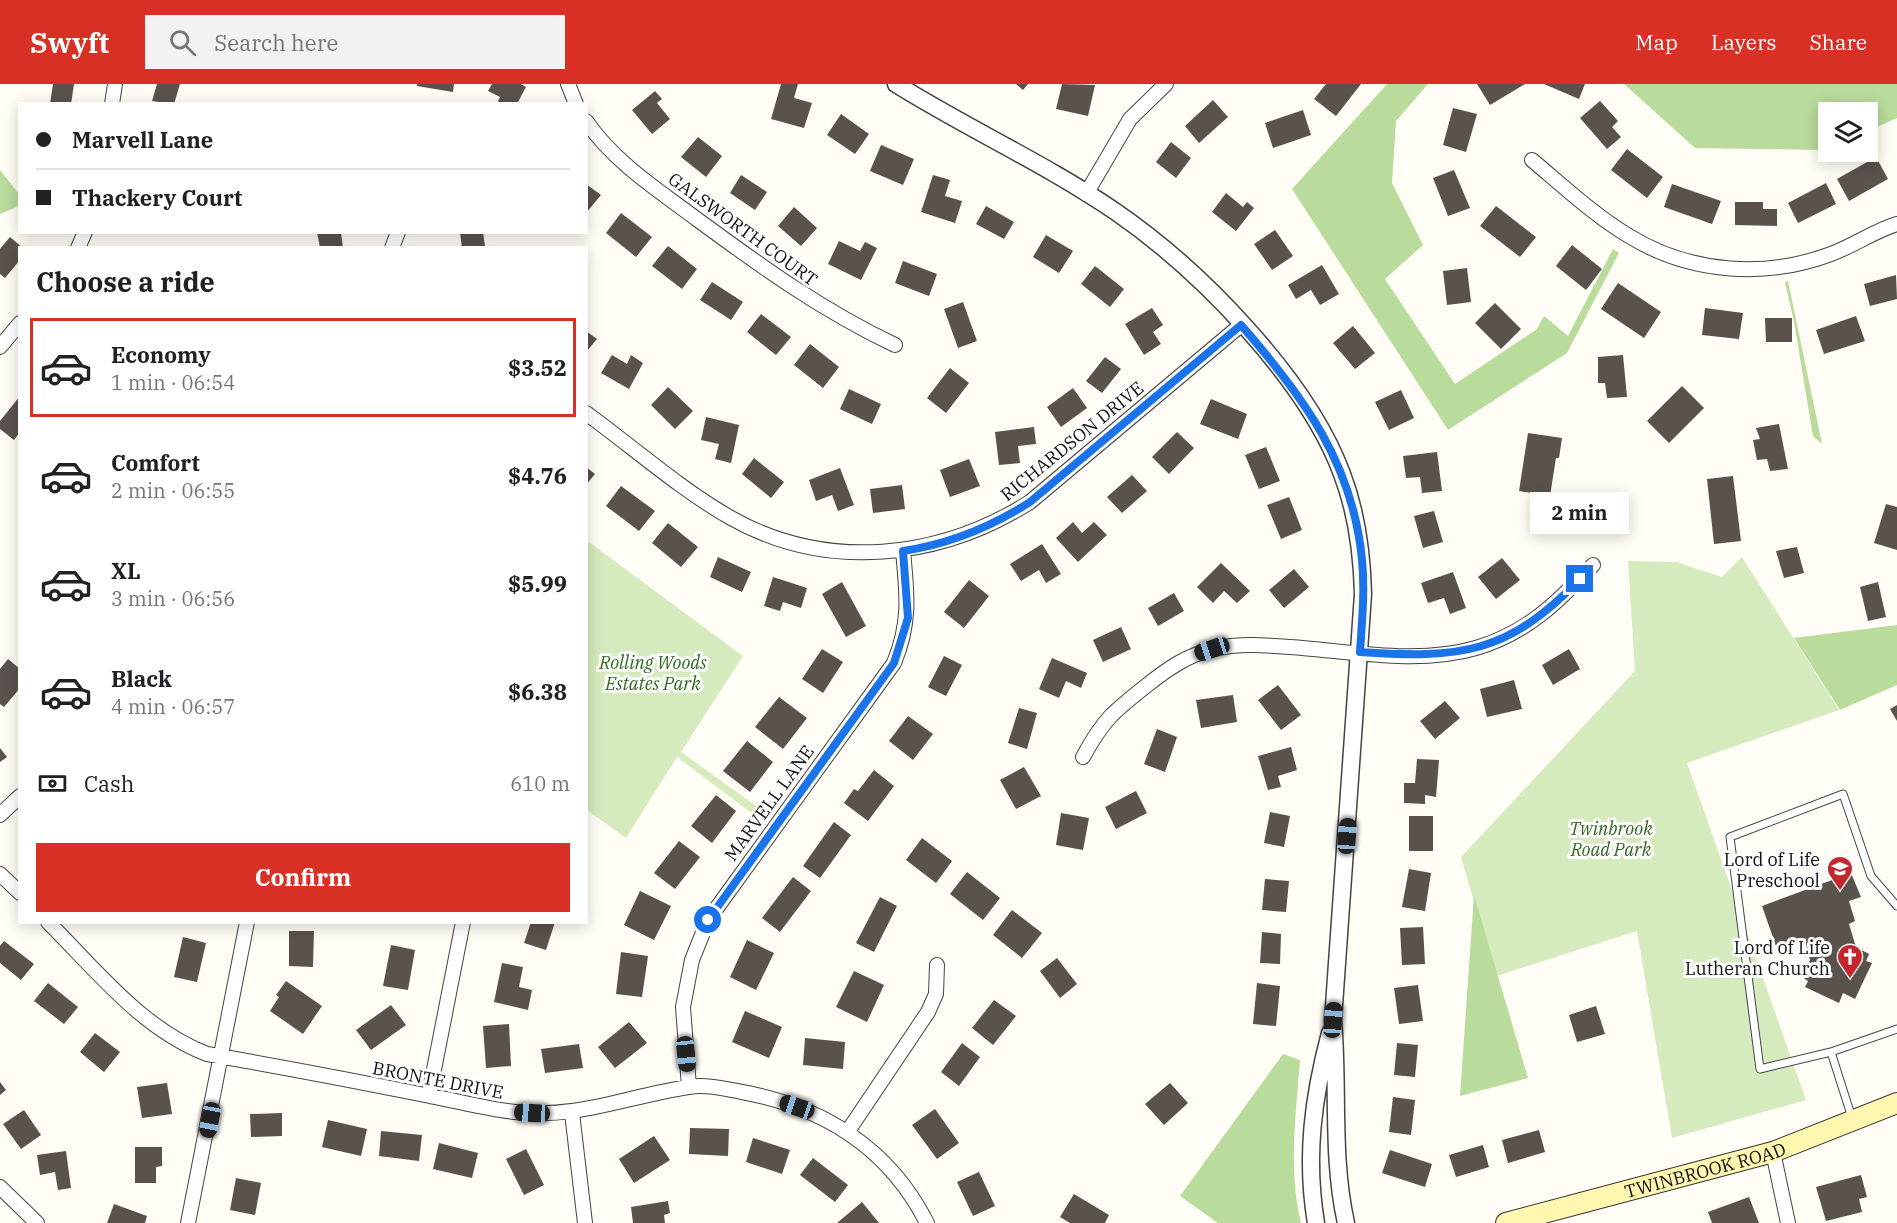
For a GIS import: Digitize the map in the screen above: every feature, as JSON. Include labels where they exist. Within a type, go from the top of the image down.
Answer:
[{"type":"main road","name":"TWINBROOK ROAD","points":[[1506,1223],[1773,1152],[1897,1103]]},
{"type":"street","points":[[112,102],[115,84]]},
{"type":"street","points":[[568,84],[575,102]]},
{"type":"street","points":[[896,84],[1115,211],[1176,258],[1215,295],[1301,397],[1323,432],[1342,474],[1355,518],[1362,560],[1364,594],[1333,1020],[1337,1071],[1336,1163],[1346,1223]]},
{"type":"street","points":[[1086,194],[1130,119],[1166,84]]},
{"type":"street","name":"GALSWORTH COURT","points":[[588,124],[605,145],[636,174],[777,278],[855,326],[894,345]]},
{"type":"street","points":[[1532,160],[1607,222],[1629,237],[1689,262],[1741,270],[1785,267],[1831,255],[1897,224]]},
{"type":"street","points":[[0,347],[18,325]]},
{"type":"street","name":"RICHARDSON DRIVE","points":[[588,414],[708,503],[754,529],[819,549],[847,552],[903,551],[962,537],[1007,517],[1030,502],[1241,325]]},
{"type":"street","name":"MARVELL LANE","points":[[689,1087],[683,1007],[688,976],[698,942],[722,897],[894,663],[908,618],[903,551]]},
{"type":"street","points":[[1083,757],[1100,726],[1112,713],[1166,670],[1198,653],[1249,644],[1360,652],[1434,654],[1476,648],[1508,637],[1552,608],[1593,565]]},
{"type":"street","points":[[0,815],[18,797]]},
{"type":"street","points":[[0,874],[18,891]]},
{"type":"street","name":"BRONTE DRIVE","points":[[50,924],[132,1007],[181,1044],[222,1056],[513,1112],[572,1113],[689,1087],[714,1087],[768,1097],[797,1107],[848,1131],[905,1187],[927,1223]]},
{"type":"street","points":[[188,1223],[247,924]]},
{"type":"street","points":[[429,1095],[463,924]]},
{"type":"street","points":[[848,1131],[928,1012],[936,994],[937,964]]},
{"type":"street","points":[[1316,1223],[1309,1163],[1311,1123],[1317,1079],[1333,1020]]},
{"type":"street","points":[[572,1113],[585,1223]]},
{"type":"street","points":[[1773,1152],[1788,1223]]},
{"type":"street","points":[[0,1186],[37,1223]]},
{"type":"lane","points":[[1897,906],[1871,876],[1843,794],[1730,837],[1760,1069],[1831,1052],[1897,1029]]},
{"type":"lane","points":[[1831,1052],[1853,1120]]},
{"type":"green space","points":[[1387,84],[1428,84],[1396,121],[1392,183],[1423,245],[1385,279],[1455,384],[1537,329],[1544,316],[1568,336],[1613,249],[1619,253],[1567,353],[1448,430],[1292,189]]},
{"type":"green space","points":[[1624,84],[1897,84],[1897,118],[1878,127],[1878,102],[1818,102],[1818,150],[1695,148]]},
{"type":"green space","points":[[0,170],[18,193],[18,206],[0,214]]},
{"type":"green space","points":[[1788,281],[1822,444],[1813,436],[1785,282]]},
{"type":"green space","name":"Rolling Woods Estates Park","points":[[588,541],[743,656],[681,752],[763,811],[758,818],[677,757],[626,838],[588,811]]},
{"type":"green space","name":"Twinbrook Road Park","points":[[1742,557],[1839,710],[1687,763],[1806,1100],[1672,1138],[1637,931],[1496,976],[1461,857],[1635,671],[1628,561],[1676,562],[1722,577]]},
{"type":"green space","points":[[1897,625],[1897,685],[1840,710],[1794,638]]},
{"type":"green space","points":[[1474,895],[1528,1078],[1460,1096]]},
{"type":"green space","points":[[1283,1054],[1300,1060],[1294,1162],[1301,1223],[1218,1223],[1180,1196]]},
{"type":"building","points":[[53,84],[74,84],[71,102],[50,102]]},
{"type":"building","points":[[157,84],[180,84],[175,102],[152,101]]},
{"type":"building","points":[[417,84],[454,84],[453,92],[417,86]]},
{"type":"building","points":[[492,84],[521,84],[526,87],[518,102],[499,102],[500,97],[488,91]]},
{"type":"building","points":[[781,84],[798,84],[794,98],[812,103],[804,128],[771,119]]},
{"type":"building","points":[[1016,84],[1028,84],[1023,90]]},
{"type":"building","points":[[1062,84],[1095,85],[1088,116],[1056,109]]},
{"type":"building","points":[[1326,84],[1361,84],[1336,116],[1314,99]]},
{"type":"building","points":[[1477,84],[1525,84],[1490,105]]},
{"type":"building","points":[[1544,84],[1585,84],[1579,99]]},
{"type":"building","points":[[655,91],[662,99],[657,103],[670,119],[652,134],[632,110]]},
{"type":"building","points":[[1213,100],[1228,117],[1199,143],[1185,126]]},
{"type":"building","points":[[1600,101],[1618,121],[1612,127],[1621,137],[1607,149],[1580,118]]},
{"type":"building","points":[[1453,108],[1477,114],[1466,152],[1443,145]]},
{"type":"building","points":[[1303,110],[1311,135],[1273,148],[1265,123]]},
{"type":"building","points":[[841,114],[869,134],[855,154],[827,135]]},
{"type":"building","points":[[698,137],[722,156],[706,177],[681,157]]},
{"type":"building","points":[[1171,142],[1191,158],[1176,178],[1156,162]]},
{"type":"building","points":[[881,145],[914,159],[903,185],[870,171]]},
{"type":"building","points":[[1627,149],[1663,177],[1647,198],[1611,170]]},
{"type":"building","points":[[1878,161],[1888,179],[1849,201],[1837,179],[1867,162]]},
{"type":"building","points":[[1454,170],[1470,208],[1448,216],[1433,178]]},
{"type":"building","points":[[741,175],[767,192],[755,210],[730,193]]},
{"type":"building","points":[[933,175],[950,180],[945,196],[962,201],[955,223],[921,212]]},
{"type":"building","points":[[1826,183],[1836,204],[1798,223],[1788,203]]},
{"type":"building","points":[[1672,184],[1721,201],[1712,224],[1664,207]]},
{"type":"building","points":[[588,185],[601,195],[588,211]]},
{"type":"building","points":[[1226,193],[1243,207],[1247,202],[1254,208],[1236,231],[1212,212]]},
{"type":"building","points":[[1735,202],[1763,202],[1763,209],[1777,209],[1777,226],[1735,225]]},
{"type":"building","points":[[986,206],[1014,222],[1004,239],[976,224]]},
{"type":"building","points":[[1496,206],[1536,237],[1520,257],[1480,226]]},
{"type":"building","points":[[794,207],[817,228],[801,246],[778,226]]},
{"type":"building","points":[[621,213],[652,237],[636,257],[606,233]]},
{"type":"building","points":[[1275,230],[1293,256],[1272,270],[1254,244]]},
{"type":"building","points":[[317,234],[341,234],[343,246],[320,246]]},
{"type":"building","points":[[460,234],[483,234],[485,246],[462,246]]},
{"type":"building","points":[[1046,235],[1073,251],[1059,273],[1033,257]]},
{"type":"building","points":[[10,237],[21,246],[18,246],[18,262],[5,278],[0,274],[0,249]]},
{"type":"building","points":[[839,241],[860,251],[865,242],[877,248],[861,280],[828,264]]},
{"type":"building","points":[[1572,245],[1602,269],[1586,290],[1556,266]]},
{"type":"building","points":[[668,246],[697,269],[682,289],[652,266]]},
{"type":"building","points":[[903,261],[937,274],[929,296],[895,283]]},
{"type":"building","points":[[1322,265],[1339,294],[1320,305],[1311,290],[1296,299],[1288,285]]},
{"type":"building","points":[[1095,266],[1124,289],[1110,307],[1081,284]]},
{"type":"building","points":[[1467,268],[1471,302],[1447,305],[1443,271]]},
{"type":"building","points":[[1896,275],[1897,299],[1870,306],[1864,284]]},
{"type":"building","points":[[712,282],[743,302],[731,320],[700,300]]},
{"type":"building","points":[[1618,283],[1661,312],[1644,338],[1601,309]]},
{"type":"building","points":[[963,302],[977,341],[958,348],[944,309]]},
{"type":"building","points":[[1495,303],[1521,329],[1501,349],[1475,323]]},
{"type":"building","points":[[1152,308],[1163,325],[1153,332],[1161,344],[1144,355],[1125,324]]},
{"type":"building","points":[[1705,308],[1743,313],[1739,339],[1702,335]]},
{"type":"building","points":[[761,314],[791,337],[776,355],[747,332]]},
{"type":"building","points":[[1856,316],[1865,341],[1824,354],[1816,330]]},
{"type":"building","points":[[1765,318],[1792,318],[1792,342],[1766,342]]},
{"type":"building","points":[[1353,326],[1375,353],[1355,369],[1333,343]]},
{"type":"building","points":[[588,332],[597,339],[588,350]]},
{"type":"building","points":[[810,344],[839,367],[823,388],[794,365]]},
{"type":"building","points":[[612,355],[627,364],[631,355],[643,363],[629,389],[601,373]]},
{"type":"building","points":[[1623,355],[1627,397],[1607,398],[1605,383],[1598,383],[1598,357]]},
{"type":"building","points":[[1105,357],[1121,369],[1102,393],[1086,381]]},
{"type":"building","points":[[950,368],[969,383],[946,413],[927,398]]},
{"type":"building","points":[[1682,386],[1704,408],[1669,443],[1647,421]]},
{"type":"building","points":[[668,387],[693,411],[675,429],[651,405]]},
{"type":"building","points":[[1073,388],[1087,408],[1061,427],[1047,407]]},
{"type":"building","points":[[849,389],[881,404],[872,424],[840,409]]},
{"type":"building","points":[[1401,390],[1414,418],[1389,430],[1375,402]]},
{"type":"building","points":[[18,398],[18,435],[14,440],[0,429],[0,421]]},
{"type":"building","points":[[1211,399],[1247,414],[1238,439],[1200,424]]},
{"type":"building","points":[[706,417],[739,425],[731,463],[715,459],[719,444],[701,440]]},
{"type":"building","points":[[1779,424],[1788,469],[1770,471],[1767,459],[1757,460],[1753,440],[1760,439],[1756,428]]},
{"type":"building","points":[[1034,427],[1036,444],[1018,446],[1020,463],[999,465],[995,432]]},
{"type":"building","points":[[1177,432],[1194,448],[1169,474],[1152,457]]},
{"type":"building","points":[[1528,433],[1562,438],[1559,458],[1556,458],[1550,496],[1519,491]]},
{"type":"building","points":[[1266,447],[1280,481],[1259,489],[1245,455]]},
{"type":"building","points":[[1437,452],[1442,491],[1422,493],[1420,477],[1406,478],[1403,456]]},
{"type":"building","points":[[754,458],[784,482],[771,498],[742,474]]},
{"type":"building","points":[[969,459],[980,486],[950,497],[940,470]]},
{"type":"building","points":[[840,468],[854,505],[838,511],[832,495],[816,501],[809,480]]},
{"type":"building","points":[[588,469],[595,474],[588,483]]},
{"type":"building","points":[[1132,475],[1147,491],[1122,513],[1107,497]]},
{"type":"building","points":[[1733,476],[1741,541],[1714,544],[1707,479]]},
{"type":"building","points":[[902,485],[905,509],[873,513],[870,489]]},
{"type":"building","points":[[621,486],[655,511],[639,531],[606,506]]},
{"type":"building","points":[[1289,497],[1302,530],[1281,539],[1267,505]]},
{"type":"building","points":[[1886,504],[1897,507],[1897,550],[1874,543]]},
{"type":"building","points":[[1434,511],[1443,542],[1423,548],[1414,516]]},
{"type":"building","points":[[1073,522],[1082,533],[1094,522],[1107,535],[1078,562],[1056,538]]},
{"type":"building","points":[[668,523],[698,547],[681,567],[652,543]]},
{"type":"building","points":[[1042,544],[1061,574],[1046,583],[1039,570],[1021,581],[1010,564]]},
{"type":"building","points":[[1797,547],[1804,573],[1784,578],[1776,551]]},
{"type":"building","points":[[718,557],[751,572],[742,592],[710,577]]},
{"type":"building","points":[[1502,558],[1520,580],[1496,599],[1478,577]]},
{"type":"building","points":[[1221,563],[1250,591],[1237,603],[1224,591],[1213,603],[1197,587]]},
{"type":"building","points":[[1294,569],[1309,587],[1284,608],[1269,590]]},
{"type":"building","points":[[1453,572],[1466,608],[1450,614],[1444,598],[1428,603],[1421,583]]},
{"type":"building","points":[[773,577],[807,588],[801,608],[783,602],[780,611],[764,606]]},
{"type":"building","points":[[969,580],[989,596],[964,628],[944,612]]},
{"type":"building","points":[[842,582],[866,626],[846,637],[822,594]]},
{"type":"building","points":[[1878,582],[1886,617],[1868,621],[1860,587]]},
{"type":"building","points":[[1174,593],[1184,611],[1158,626],[1148,608]]},
{"type":"building","points":[[1121,627],[1131,649],[1103,662],[1093,640]]},
{"type":"building","points":[[822,649],[843,662],[823,693],[802,679]]},
{"type":"building","points":[[1569,649],[1580,669],[1553,685],[1542,665]]},
{"type":"building","points":[[944,656],[962,665],[946,696],[928,687]]},
{"type":"building","points":[[1052,658],[1087,673],[1081,688],[1066,681],[1059,698],[1039,689]]},
{"type":"building","points":[[8,659],[18,667],[18,690],[4,707],[0,704],[0,669]]},
{"type":"building","points":[[1514,680],[1522,709],[1487,717],[1480,689]]},
{"type":"building","points":[[1278,685],[1301,715],[1281,730],[1258,700]]},
{"type":"building","points":[[1233,695],[1237,722],[1201,728],[1196,700]]},
{"type":"building","points":[[779,697],[807,718],[783,749],[755,727]]},
{"type":"building","points":[[1445,701],[1460,718],[1435,739],[1420,721]]},
{"type":"building","points":[[1897,705],[1897,721],[1890,709]]},
{"type":"building","points":[[1019,708],[1037,713],[1027,749],[1008,743]]},
{"type":"building","points":[[908,716],[933,734],[913,760],[889,741]]},
{"type":"building","points":[[1157,729],[1177,737],[1165,772],[1144,764]]},
{"type":"building","points":[[747,741],[773,762],[750,792],[723,771]]},
{"type":"building","points":[[1291,747],[1297,770],[1278,776],[1281,787],[1268,790],[1258,756]]},
{"type":"building","points":[[0,748],[7,757],[0,762]]},
{"type":"building","points":[[1417,759],[1439,760],[1436,797],[1425,795],[1425,804],[1404,803],[1404,783],[1415,783]]},
{"type":"building","points":[[1024,767],[1041,796],[1016,809],[1000,780]]},
{"type":"building","points":[[874,770],[894,786],[868,821],[844,803],[854,789],[858,791]]},
{"type":"building","points":[[1136,791],[1147,813],[1116,829],[1105,807]]},
{"type":"building","points":[[716,795],[736,811],[712,843],[691,826]]},
{"type":"building","points":[[1270,812],[1290,816],[1284,847],[1264,843]]},
{"type":"building","points":[[1061,813],[1089,818],[1083,850],[1056,845]]},
{"type":"building","points":[[1409,816],[1433,816],[1433,851],[1409,851]]},
{"type":"building","points":[[834,822],[851,835],[820,878],[803,866]]},
{"type":"building","points":[[922,838],[952,861],[936,883],[906,860]]},
{"type":"building","points":[[679,841],[700,857],[675,889],[654,873]]},
{"type":"building","points":[[1409,869],[1431,873],[1425,911],[1402,907]]},
{"type":"building","points":[[967,872],[1000,898],[983,920],[950,894]]},
{"type":"building","points":[[1851,873],[1861,897],[1849,901],[1855,921],[1849,924],[1856,947],[1869,954],[1866,961],[1872,963],[1855,999],[1843,993],[1839,1003],[1805,987],[1808,981],[1802,977],[1810,960],[1805,941],[1777,949],[1762,906]]},
{"type":"building","points":[[793,877],[811,891],[780,932],[762,918]]},
{"type":"building","points":[[1265,879],[1289,881],[1286,912],[1262,910]]},
{"type":"building","points":[[640,891],[671,906],[654,940],[624,925]]},
{"type":"building","points":[[880,897],[897,906],[874,952],[856,943]]},
{"type":"building","points":[[1012,910],[1042,933],[1022,958],[993,935]]},
{"type":"building","points":[[530,924],[554,924],[546,950],[524,943]]},
{"type":"building","points":[[1423,927],[1425,964],[1402,965],[1400,928]]},
{"type":"building","points":[[289,931],[314,931],[313,967],[289,966]]},
{"type":"building","points":[[1262,932],[1281,934],[1280,964],[1260,963]]},
{"type":"building","points":[[183,937],[206,943],[197,982],[174,977]]},
{"type":"building","points":[[747,940],[774,953],[756,990],[730,977]]},
{"type":"building","points":[[4,941],[34,964],[21,980],[0,963],[0,946]]},
{"type":"building","points":[[391,945],[415,950],[408,990],[383,986]]},
{"type":"building","points":[[621,952],[648,956],[642,997],[616,994]]},
{"type":"building","points":[[1057,958],[1077,984],[1060,998],[1040,971]]},
{"type":"building","points":[[502,963],[523,967],[519,987],[532,990],[528,1010],[494,1002]]},
{"type":"building","points":[[854,971],[884,985],[867,1022],[836,1007]]},
{"type":"building","points":[[286,981],[322,1006],[303,1034],[270,1011],[279,997],[276,995]]},
{"type":"building","points":[[48,983],[78,1007],[64,1024],[34,1001]]},
{"type":"building","points":[[1257,983],[1280,986],[1276,1026],[1253,1024]]},
{"type":"building","points":[[1418,985],[1423,1021],[1399,1024],[1394,988]]},
{"type":"building","points":[[994,1000],[1016,1016],[993,1045],[972,1028]]},
{"type":"building","points":[[391,1005],[406,1025],[371,1050],[356,1030]]},
{"type":"building","points":[[1596,1006],[1605,1034],[1577,1042],[1569,1015]]},
{"type":"building","points":[[745,1011],[782,1027],[769,1058],[732,1042]]},
{"type":"building","points":[[629,1022],[647,1043],[615,1068],[598,1047]]},
{"type":"building","points":[[509,1024],[511,1066],[486,1068],[483,1026]]},
{"type":"building","points":[[95,1033],[120,1052],[104,1072],[80,1052]]},
{"type":"building","points":[[805,1038],[845,1042],[843,1069],[803,1065]]},
{"type":"building","points":[[962,1043],[980,1057],[959,1086],[941,1072]]},
{"type":"building","points":[[1397,1043],[1418,1045],[1415,1077],[1394,1075]]},
{"type":"building","points":[[579,1044],[583,1068],[545,1073],[541,1049]]},
{"type":"building","points":[[0,1082],[6,1090],[0,1095]]},
{"type":"building","points":[[167,1083],[172,1114],[142,1118],[137,1087]]},
{"type":"building","points":[[1170,1083],[1188,1103],[1164,1125],[1145,1104]]},
{"type":"building","points":[[1393,1097],[1415,1100],[1411,1135],[1389,1132]]},
{"type":"building","points":[[935,1109],[959,1143],[937,1159],[912,1125]]},
{"type":"building","points":[[24,1110],[41,1135],[21,1149],[3,1124]]},
{"type":"building","points":[[282,1113],[282,1136],[251,1137],[250,1114]]},
{"type":"building","points":[[328,1120],[367,1129],[361,1156],[322,1147]]},
{"type":"building","points":[[690,1128],[729,1129],[728,1156],[689,1154]]},
{"type":"building","points":[[1539,1130],[1545,1152],[1508,1163],[1502,1140]]},
{"type":"building","points":[[381,1131],[422,1135],[419,1161],[379,1156]]},
{"type":"building","points":[[654,1136],[670,1160],[634,1183],[619,1159]]},
{"type":"building","points":[[753,1138],[790,1150],[782,1174],[746,1162]]},
{"type":"building","points":[[439,1143],[478,1153],[472,1178],[433,1169]]},
{"type":"building","points":[[1483,1145],[1489,1167],[1456,1177],[1449,1155]]},
{"type":"building","points":[[135,1147],[162,1147],[162,1166],[156,1167],[156,1183],[135,1183]]},
{"type":"building","points":[[526,1149],[544,1185],[524,1195],[506,1159]]},
{"type":"building","points":[[1390,1150],[1432,1164],[1425,1187],[1382,1173]]},
{"type":"building","points":[[66,1151],[71,1188],[58,1190],[55,1172],[40,1175],[37,1155]]},
{"type":"building","points":[[813,1158],[848,1185],[835,1202],[800,1175]]},
{"type":"building","points":[[979,1172],[995,1206],[973,1216],[957,1182]]},
{"type":"building","points":[[1861,1175],[1867,1197],[1859,1199],[1862,1212],[1826,1221],[1816,1187]]},
{"type":"building","points":[[236,1178],[261,1183],[255,1215],[230,1210]]},
{"type":"building","points":[[1074,1194],[1109,1215],[1105,1223],[1070,1223],[1060,1217]]},
{"type":"building","points":[[1749,1197],[1759,1223],[1712,1223],[1708,1212]]},
{"type":"building","points":[[668,1201],[670,1213],[664,1215],[665,1223],[633,1223],[631,1207]]},
{"type":"building","points":[[862,1202],[879,1223],[837,1223]]},
{"type":"building","points":[[114,1204],[147,1216],[145,1223],[107,1223]]},
{"type":"place","name":"Lord of Life Preschool","points":[[1840,892]]},
{"type":"place","name":"Lord of Life Lutheran Church","points":[[1850,980]]},
{"type":"route","points":[[708,920],[722,897],[894,663],[908,618],[903,551],[962,537],[1007,517],[1030,502],[1241,325],[1301,397],[1323,432],[1342,474],[1355,518],[1362,560],[1364,594],[1360,652],[1434,654],[1476,648],[1520,631],[1552,608],[1580,579]]}]
